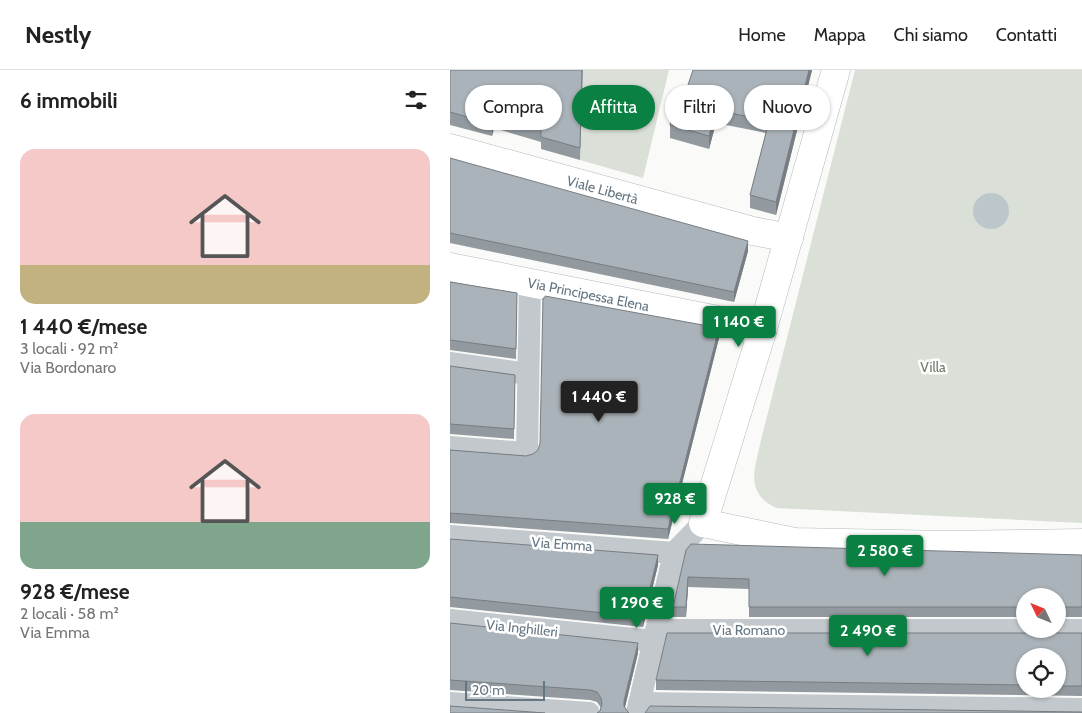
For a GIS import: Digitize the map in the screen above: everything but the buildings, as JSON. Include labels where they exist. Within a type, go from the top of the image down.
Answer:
[{"type":"street","points":[[836,70],[762,332],[703,523],[674,553],[638,708],[1082,709]]},
{"type":"street","name":"Viale Libertà","points":[[450,148],[753,231],[789,238]]},
{"type":"street","name":"Via Principessa Elena","points":[[450,267],[728,322],[762,332]]},
{"type":"street","points":[[450,447],[527,453],[530,283]]},
{"type":"street","points":[[450,363],[528,374]]},
{"type":"street","points":[[703,523],[795,542],[946,545],[1082,543]]},
{"type":"street","name":"Via Emma","points":[[450,536],[674,553]]},
{"type":"street","name":"Via Inghilleri","points":[[450,620],[655,636]]},
{"type":"street","name":"Via Romano","points":[[655,636],[1082,630]]},
{"type":"street","points":[[450,703],[589,713]]},
{"type":"green space","points":[[583,70],[669,70],[655,128],[655,85],[582,85]]},
{"type":"green space","name":"Villa","points":[[855,70],[1082,70],[1082,523],[776,508],[759,495],[754,479],[756,461]]},
{"type":"green space","points":[[581,130],[655,130],[643,178],[580,160]]},
{"type":"shaded area","points":[[991,193],[998,194],[1004,198],[1008,204],[1008,218],[1004,224],[998,228],[991,229],[984,228],[978,224],[974,218],[973,211],[974,204],[978,198],[984,194]]}]
